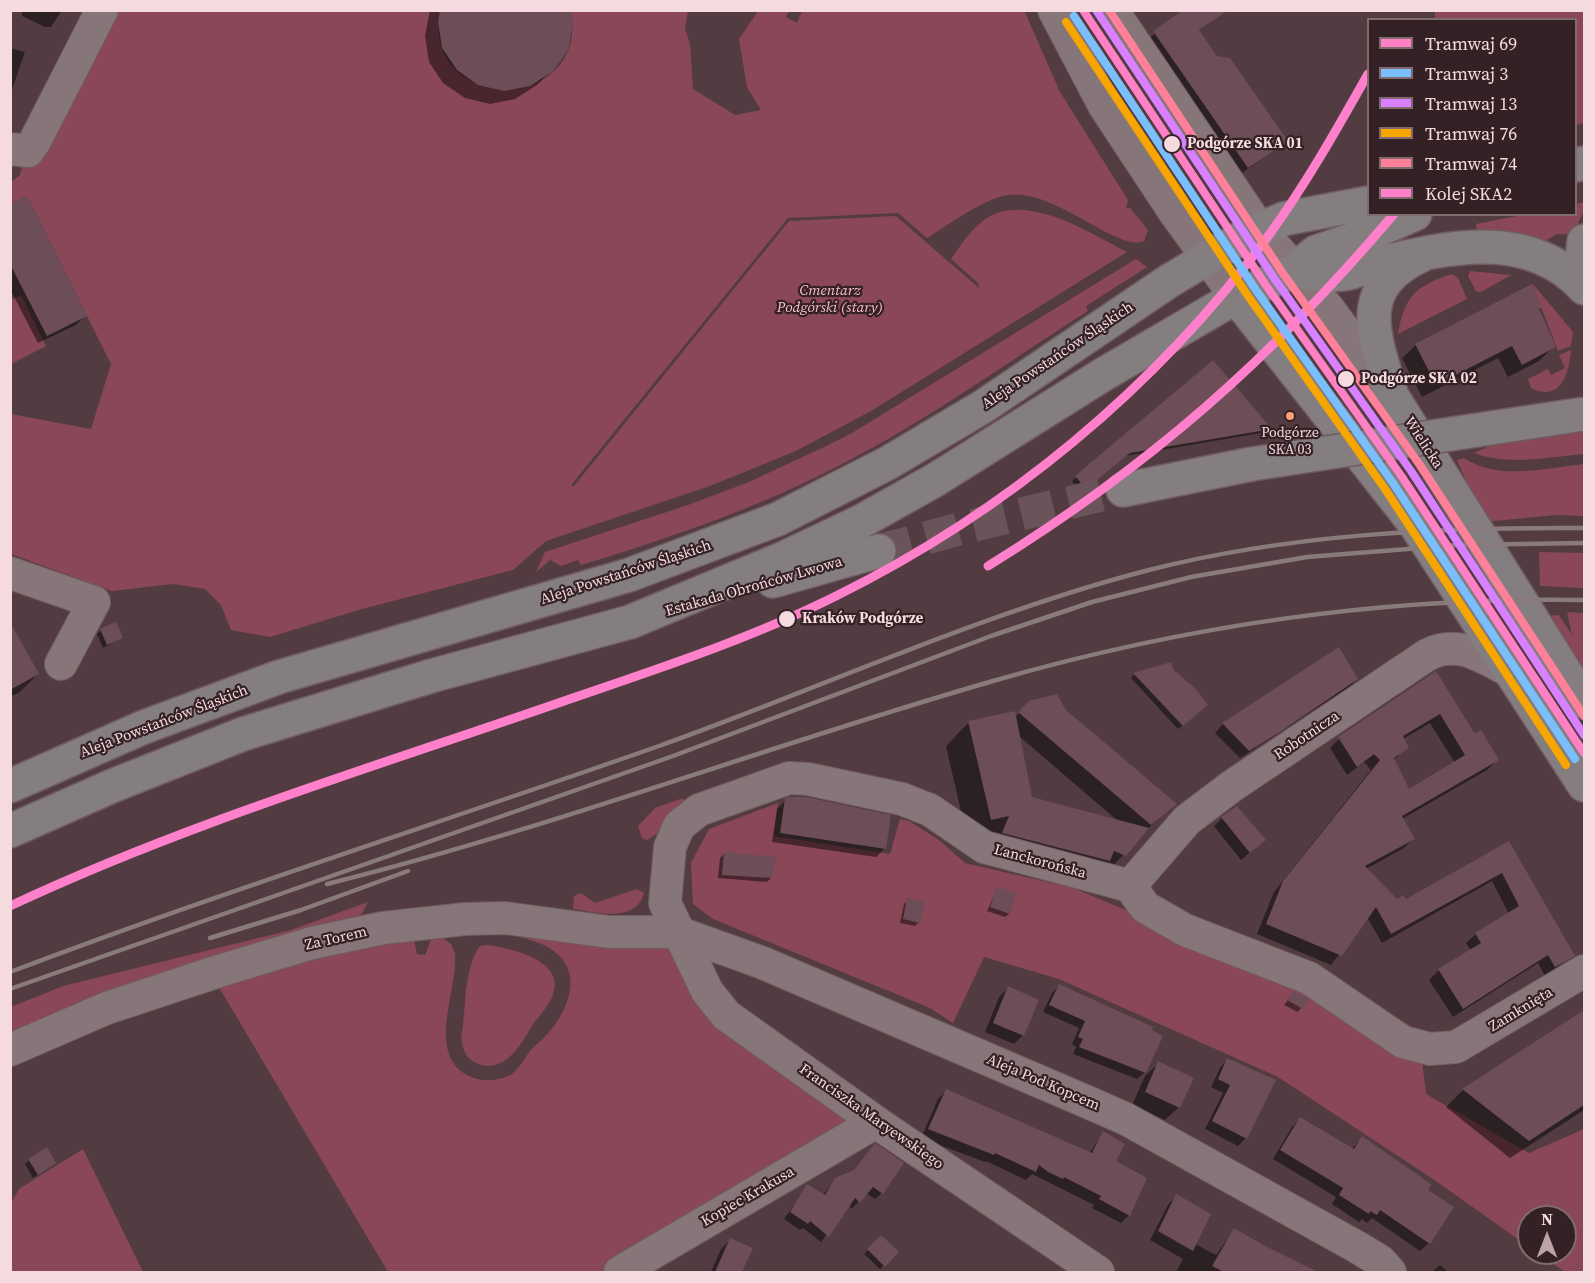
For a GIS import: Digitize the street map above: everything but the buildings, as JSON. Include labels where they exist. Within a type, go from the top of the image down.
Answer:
[{"type":"main road","name":"Aleja Powstańców Śląskich","points":[[10,786],[144,727],[279,678],[629,575],[778,519],[888,463],[984,406],[1160,287],[1259,228],[1283,219],[1367,203]]},
{"type":"main road","points":[[10,831],[112,786],[243,734],[431,676],[630,622],[782,560],[862,521],[1236,297],[1293,271],[1316,252],[1372,233],[1410,216]]},
{"type":"main road","points":[[1584,241],[1581,268],[1584,282]]},
{"type":"main road","points":[[1293,271],[1343,274],[1467,246],[1506,247],[1556,266],[1584,288]]},
{"type":"main road","points":[[1392,396],[1375,339],[1373,307],[1389,276],[1407,262],[1422,255]]},
{"type":"main road","points":[[1236,297],[1415,524],[1584,785]]},
{"type":"main road","name":"Wielicka","points":[[1392,396],[1584,702]]},
{"type":"main road","points":[[1123,490],[1252,464],[1584,414]]},
{"type":"main road","name":"Estakada Obrońców Lwowa","points":[[630,622],[879,551]]},
{"type":"street","points":[[10,149],[28,151],[35,141],[102,10]]},
{"type":"street","points":[[1054,10],[1105,107],[1236,297]]},
{"type":"street","name":"Wielicka","points":[[1112,10],[1259,228],[1293,271],[1328,308],[1392,396]]},
{"type":"street","points":[[10,573],[94,602],[62,664]]},
{"type":"street","name":"Robotnicza","points":[[1130,886],[1195,814],[1232,786],[1427,655],[1442,650],[1461,648],[1511,672]]},
{"type":"street","name":"Lanckorońska","points":[[677,932],[664,898],[670,847],[680,826],[691,814],[711,803],[789,778],[808,779],[902,799],[930,810],[984,847],[1130,886]]},
{"type":"street","name":"Zamknięta","points":[[1130,886],[1145,907],[1185,930],[1309,978],[1402,1042],[1430,1049],[1456,1047],[1584,971]]},
{"type":"street","name":"Za Torem","points":[[10,1050],[107,1008],[219,971],[312,943],[383,928],[465,919],[505,918],[610,932],[677,932]]},
{"type":"street","name":"Franciszka Maryewskiego","points":[[677,932],[707,991],[726,1015],[876,1122],[1098,1272]]},
{"type":"street","name":"Aleja Pod Kopcem","points":[[677,932],[763,963],[1126,1119],[1357,1247],[1380,1261],[1390,1272]]},
{"type":"street","name":"Kopiec Krakusa","points":[[620,1272],[876,1122]]},
{"type":"green space","name":"Cmentarz Podgórski (stary)","points":[[1024,10],[1060,92],[1128,200],[1126,208],[1130,208],[1148,230],[1144,241],[1133,242],[1118,238],[1065,210],[1026,195],[1008,195],[989,201],[927,238],[898,213],[788,218],[571,485],[574,486],[789,221],[896,216],[979,288],[978,283],[951,259],[966,237],[977,226],[993,215],[1012,210],[1032,211],[1052,216],[1073,224],[1127,252],[871,411],[796,451],[710,486],[546,541],[513,570],[362,609],[270,637],[231,630],[221,605],[205,589],[173,584],[112,591],[11,554],[11,414],[91,429],[111,364],[27,196],[11,204],[11,182],[20,175],[26,155],[108,11],[440,11],[441,45],[455,69],[478,84],[505,89],[533,84],[556,70],[570,45],[571,11],[688,11],[685,28],[690,44],[693,89],[735,115],[761,110],[747,87],[739,39],[758,11],[789,11],[786,17],[797,23],[802,11]]},
{"type":"green space","points":[[1435,11],[1584,11],[1584,123],[1577,125],[1577,18],[1435,18]]},
{"type":"green space","points":[[1584,202],[1584,210],[1573,235],[1557,234],[1543,242],[1515,233],[1477,230],[1476,224],[1517,216],[1577,216],[1577,204]]},
{"type":"green space","points":[[1136,259],[1147,267],[1086,306],[1088,311],[935,411],[840,465],[777,495],[680,533],[581,565],[578,560],[561,566],[550,560],[536,572],[545,552],[688,505],[749,482],[852,433]]},
{"type":"green space","points":[[1470,271],[1511,275],[1481,292],[1476,291],[1468,276]]},
{"type":"green space","points":[[1452,274],[1458,278],[1467,299],[1398,334],[1404,310],[1414,294],[1430,283]]},
{"type":"green space","points":[[1532,283],[1573,332],[1571,346],[1558,351]]},
{"type":"green space","points":[[21,295],[46,346],[11,364],[11,300]]},
{"type":"green space","points":[[1571,350],[1565,376],[1556,389],[1541,392],[1531,388],[1528,379],[1548,369],[1551,375],[1565,368],[1559,355]]},
{"type":"green space","points":[[1584,431],[1584,454],[1514,460],[1474,453],[1505,439]]},
{"type":"green space","points":[[1464,458],[1477,465],[1507,471],[1538,470],[1584,464],[1584,516],[1556,515],[1484,522],[1457,460]]},
{"type":"green space","points":[[1539,552],[1584,553],[1584,588],[1540,586]]},
{"type":"green space","points":[[1567,612],[1584,613],[1584,674],[1545,616],[1559,615],[1572,635]]},
{"type":"green space","points":[[683,798],[684,803],[661,831],[647,840],[642,838],[638,826],[655,808]]},
{"type":"green space","points":[[778,803],[774,836],[890,854],[900,819],[909,821],[939,840],[965,863],[1073,888],[1304,984],[1422,1061],[1426,1094],[1529,1153],[1584,1129],[1584,1272],[1565,1272],[1555,1265],[1577,1265],[1577,1205],[1517,1205],[1517,1238],[1433,1179],[1278,1077],[1059,979],[984,957],[953,1023],[930,1008],[713,919],[693,904],[691,863],[709,829]]},
{"type":"green space","points":[[637,889],[644,893],[640,903],[624,912],[614,914],[573,909],[574,896],[581,893],[595,903]]},
{"type":"green space","points":[[368,902],[357,922],[11,1040],[11,1007],[63,986],[291,930]]},
{"type":"green space","points":[[514,935],[668,944],[856,1116],[631,1272],[388,1272],[217,984],[359,944],[414,940],[417,954],[425,955],[432,937],[441,937],[451,944],[455,954],[454,978],[446,1030],[449,1054],[459,1070],[467,1075],[495,1080],[513,1073],[520,1066],[551,1029],[569,997],[569,974],[560,957],[542,944]]},
{"type":"green space","points":[[488,945],[535,959],[552,974],[555,985],[548,1004],[515,1051],[501,1063],[488,1066],[475,1063],[470,1059],[461,1039],[471,964],[480,946]]},
{"type":"green space","points":[[83,1149],[143,1272],[11,1272],[11,1203],[19,1189]]},
{"type":"tunnel","points":[[879,551],[966,527],[1123,490]]},
{"type":"railway","points":[[10,972],[252,885],[659,746],[1025,607],[1149,570],[1256,548],[1365,535],[1475,529],[1584,528]]},
{"type":"railway","points":[[10,989],[673,756],[991,636],[1092,602],[1191,577],[1307,557],[1458,545],[1584,543]]},
{"type":"railway","points":[[327,884],[495,838],[993,681],[1138,645],[1211,630],[1360,609],[1435,603],[1584,600]]},
{"type":"railway","points":[[210,938],[301,910],[408,871]]},
{"type":"tram line","name":"69","points":[[1083,10],[1265,284],[1402,477],[1584,753]]},
{"type":"tram line","name":"13","points":[[1096,10],[1274,278],[1411,471],[1584,735]]},
{"type":"tram line","name":"74","points":[[1109,10],[1282,272],[1420,465],[1584,716]]},
{"type":"tram line","name":"3","points":[[1074,16],[1256,290],[1393,483],[1575,759]]},
{"type":"tram line","name":"76","points":[[1066,22],[1248,296],[1385,489],[1566,765]]},
{"type":"rail line","name":"SKA2","points":[[10,906],[216,821],[737,640],[803,612],[899,563],[959,526],[1018,485],[1074,441],[1178,344],[1225,291],[1283,216],[1367,76]]},
{"type":"rail line","name":"SKA2","points":[[988,566],[1102,489],[1206,407],[1301,316],[1392,216]]},
{"type":"place","name":"Podgórze SKA 01","points":[[1172,144]]},
{"type":"place","name":"Podgórze SKA 02","points":[[1346,379]]},
{"type":"place","name":"Podgórze SKA 03","points":[[1290,416]]},
{"type":"place","name":"Kraków Podgórze","points":[[787,619]]}]
